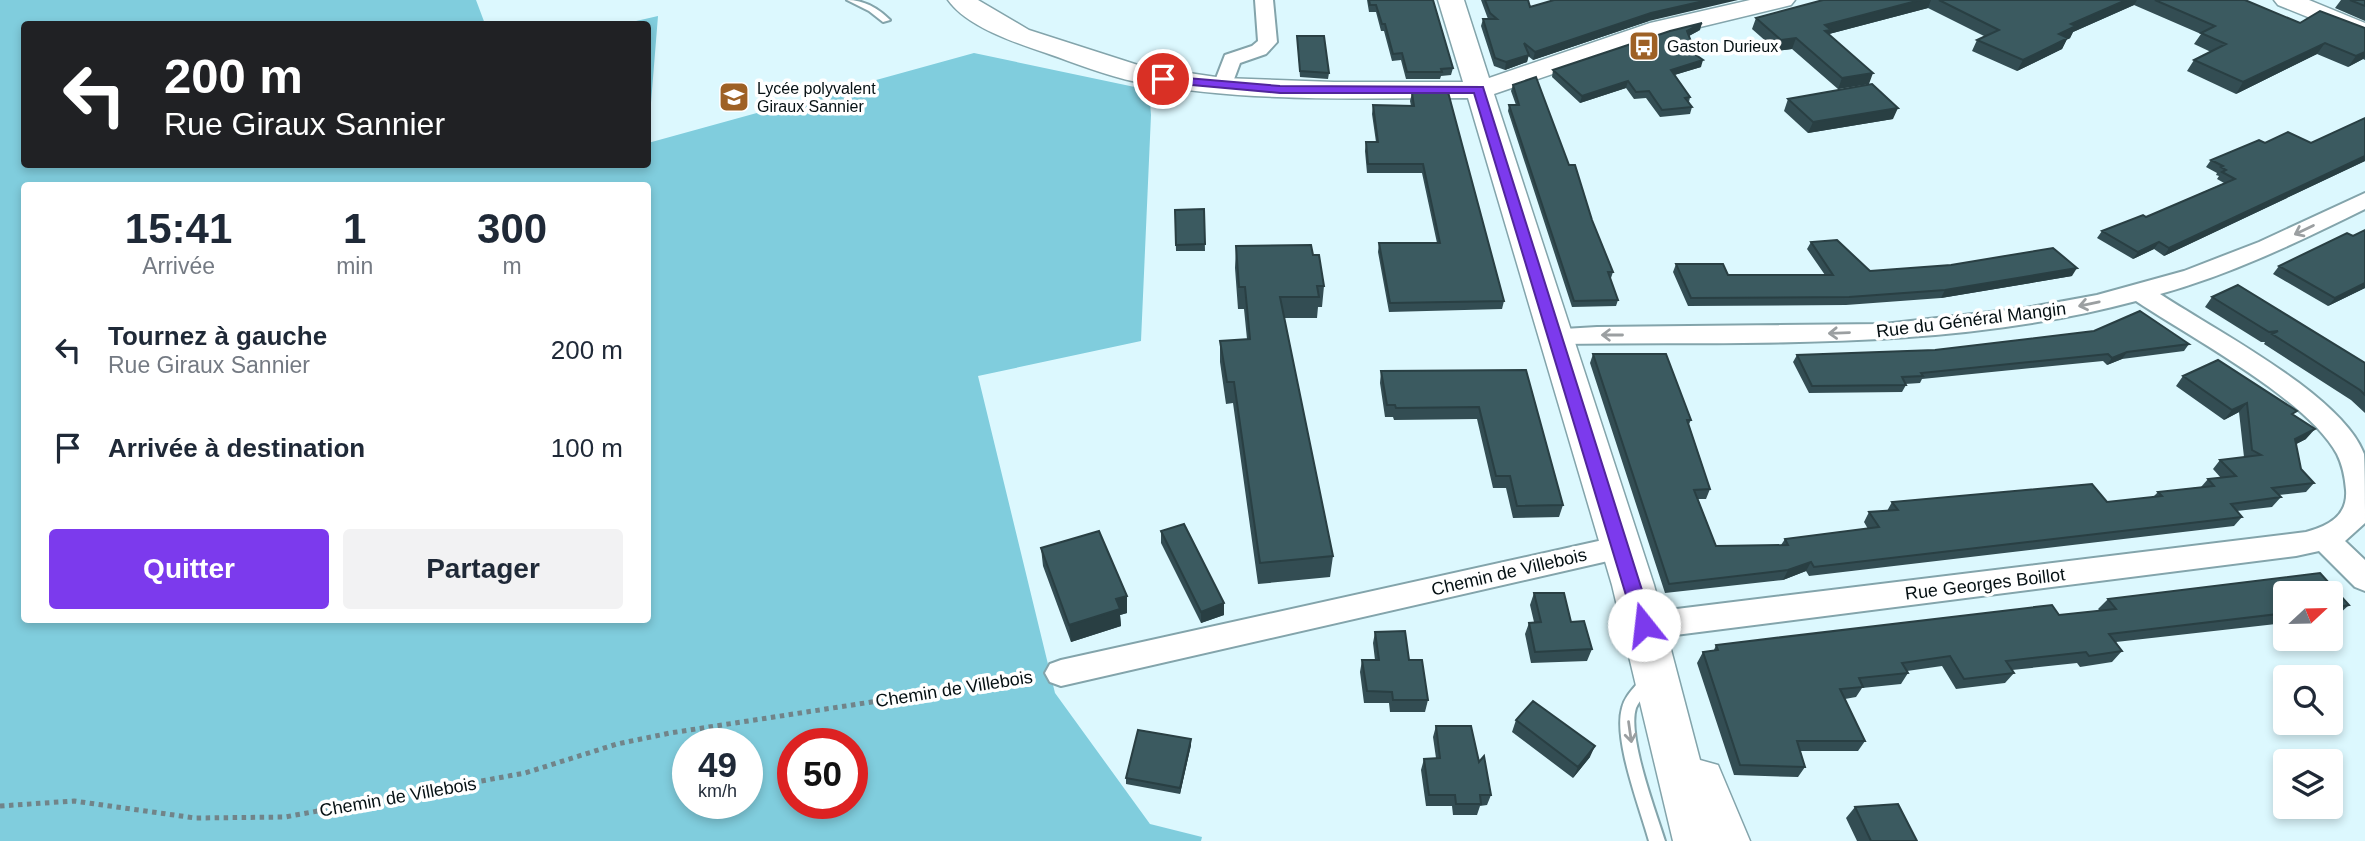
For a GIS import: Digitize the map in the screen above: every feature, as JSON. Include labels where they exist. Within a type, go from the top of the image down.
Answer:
[{"type":"main road","points":[[961,0],[1013,33],[1073,55],[1151,77],[1223,86],[1334,90],[1479,90],[1659,29],[1782,0]]},
{"type":"main road","points":[[1451,0],[1644,625],[1697,841]]},
{"type":"main road","points":[[2287,0],[2365,32]]},
{"type":"main road","points":[[1644,625],[1726,841]]},
{"type":"street","points":[[1223,86],[1233,59],[1259,50],[1268,42],[1264,0]]},
{"type":"street","name":"Rue du Général Mangin","points":[[1556,336],[1910,330],[2054,311],[2139,292],[2253,254],[2365,201]]},
{"type":"street","name":"Rue Georges Boillot","points":[[2139,292],[2296,394],[2323,416],[2345,441],[2360,474],[2360,506],[2352,521],[2325,538]]},
{"type":"street","name":"Rue Georges Boillot","points":[[1644,625],[2295,545],[2325,538],[2365,534]]},
{"type":"street","points":[[2325,538],[2365,579]]},
{"type":"street","name":"Chemin de Villebois","points":[[1061,673],[1620,547]]},
{"type":"lane","points":[[851,0],[872,9],[886,20]]},
{"type":"lane","points":[[1656,673],[1631,702],[1628,733],[1657,841]]},
{"type":"path","name":"Chemin de Villebois","points":[[0,806],[74,801],[195,818],[285,817],[525,773],[617,744],[670,733],[1061,673]]},
{"type":"shaded area","points":[[0,0],[476,0],[484,21],[21,21],[21,168],[651,168],[651,142],[974,53],[1149,90],[1151,115],[1141,341],[978,376],[1055,693],[1150,824],[1202,837],[1201,841],[0,841]]},
{"type":"shaded area","points":[[658,16],[651,103],[651,21],[636,21]]},
{"type":"building","points":[[1369,0],[1433,0],[1453,68],[1441,69],[1442,72],[1407,72],[1402,53],[1393,54],[1385,24],[1382,24],[1376,5],[1370,5]]},
{"type":"building","points":[[1485,0],[1528,0],[1530,7],[1554,0],[1708,0],[1651,13],[1535,52],[1524,43],[1529,55],[1506,62],[1495,58],[1483,19],[1497,19],[1490,13]]},
{"type":"building","points":[[1823,0],[1920,0],[1825,25],[1831,30],[1825,31],[1873,73],[1842,78],[1796,38],[1781,40],[1756,18]]},
{"type":"building","points":[[1939,0],[2126,0],[2071,24],[2076,26],[2059,34],[2068,38],[2023,60],[1977,40],[1999,30]]},
{"type":"building","points":[[2155,0],[2245,0],[2300,23],[2320,11],[2365,28],[2365,52],[2356,56],[2325,43],[2243,82],[2194,60],[2226,44],[2201,33],[2215,26]]},
{"type":"building","points":[[2350,0],[2365,0],[2365,6]]},
{"type":"building","points":[[1702,23],[1687,31],[1695,52],[1693,53],[1703,60],[1671,70],[1690,97],[1685,98],[1692,107],[1662,110],[1649,91],[1636,92],[1628,81],[1582,96],[1553,70],[1670,31]]},
{"type":"building","points":[[1297,36],[1324,36],[1329,73],[1300,71]]},
{"type":"building","points":[[1536,77],[1569,165],[1575,165],[1592,220],[1613,272],[1608,272],[1618,300],[1574,301],[1509,105],[1519,105],[1513,85]]},
{"type":"building","points":[[1872,84],[1898,108],[1813,122],[1788,99]]},
{"type":"building","points":[[1448,92],[1504,301],[1390,303],[1379,243],[1440,243],[1423,164],[1368,164],[1366,142],[1378,142],[1373,105],[1414,106],[1412,93]]},
{"type":"building","points":[[2365,118],[2365,156],[2169,248],[2159,242],[2138,252],[2102,231],[2143,215],[2146,217],[2235,179],[2222,172],[2226,170],[2221,167],[2223,166],[2211,160],[2259,140],[2265,143],[2288,132],[2311,143]]},
{"type":"building","points":[[1204,209],[1205,244],[1176,245],[1175,210]]},
{"type":"building","points":[[2365,230],[2365,283],[2335,298],[2279,266],[2347,233],[2353,236]]},
{"type":"building","points":[[1837,240],[1870,271],[1951,265],[2053,248],[2077,268],[1945,290],[1849,297],[1691,298],[1676,264],[1723,264],[1728,275],[1833,275],[1811,242]]},
{"type":"building","points":[[1311,245],[1313,255],[1319,255],[1324,286],[1317,286],[1319,297],[1280,297],[1333,556],[1260,563],[1234,382],[1227,382],[1220,341],[1250,339],[1245,287],[1239,287],[1236,246]]},
{"type":"building","points":[[2238,285],[2365,363],[2365,395],[2272,334],[2278,331],[2269,332],[2212,297]]},
{"type":"building","points":[[2140,311],[2189,344],[2127,352],[2112,358],[2108,354],[1921,373],[1923,376],[1902,377],[1906,385],[1812,386],[1797,355],[1935,350],[2094,331]]},
{"type":"building","points":[[1593,354],[1666,354],[1691,420],[1687,420],[1710,489],[1694,490],[1716,546],[1788,545],[1785,539],[1879,527],[1869,512],[1898,510],[1892,502],[2092,484],[2107,502],[2162,496],[2158,492],[2214,486],[2208,479],[2236,476],[2220,460],[2261,455],[2252,450],[2247,403],[2232,410],[2183,376],[2218,360],[2297,411],[2292,414],[2315,429],[2295,439],[2301,469],[2314,483],[2272,488],[2281,497],[2231,504],[2242,517],[1814,567],[1811,562],[1788,570],[1669,584]]},
{"type":"building","points":[[1526,370],[1563,505],[1517,506],[1510,476],[1496,476],[1479,407],[1396,408],[1395,405],[1387,405],[1381,371]]},
{"type":"building","points":[[1184,524],[1224,603],[1201,612],[1161,531]]},
{"type":"building","points":[[1099,531],[1127,596],[1116,599],[1120,609],[1069,625],[1041,548]]},
{"type":"building","points":[[2320,573],[2327,581],[2273,581],[2273,615],[2109,634],[2122,651],[2089,656],[2086,652],[2006,661],[2014,673],[1964,679],[1950,656],[1902,663],[1908,673],[1859,678],[1863,687],[1840,689],[1865,741],[1797,741],[1805,767],[1740,765],[1703,652],[1718,650],[1716,645],[2052,605],[2059,615],[2116,609],[2108,599]]},
{"type":"building","points":[[1534,593],[1564,593],[1571,622],[1584,621],[1592,649],[1535,652],[1529,623],[1541,622]]},
{"type":"building","points":[[1405,631],[1409,660],[1422,660],[1428,700],[1393,700],[1392,692],[1367,691],[1362,660],[1379,660],[1375,632]]},
{"type":"building","points":[[1533,701],[1595,746],[1578,767],[1516,720]]},
{"type":"building","points":[[1436,726],[1471,726],[1479,762],[1484,756],[1491,795],[1480,795],[1481,804],[1456,804],[1455,795],[1429,795],[1424,759],[1440,758]]},
{"type":"building","points":[[1138,730],[1191,739],[1180,788],[1126,778]]},
{"type":"building","points":[[1898,804],[1917,841],[1871,841],[1855,807]]},
{"type":"place","name":"Gaston Durieux","points":[[1644,46]]},
{"type":"place","name":"Lycée polyvalent Giraux Sannier","points":[[734,97]]},
{"type":"route","points":[[1163,79],[1280,89],[1479,90],[1644,625]]}]
